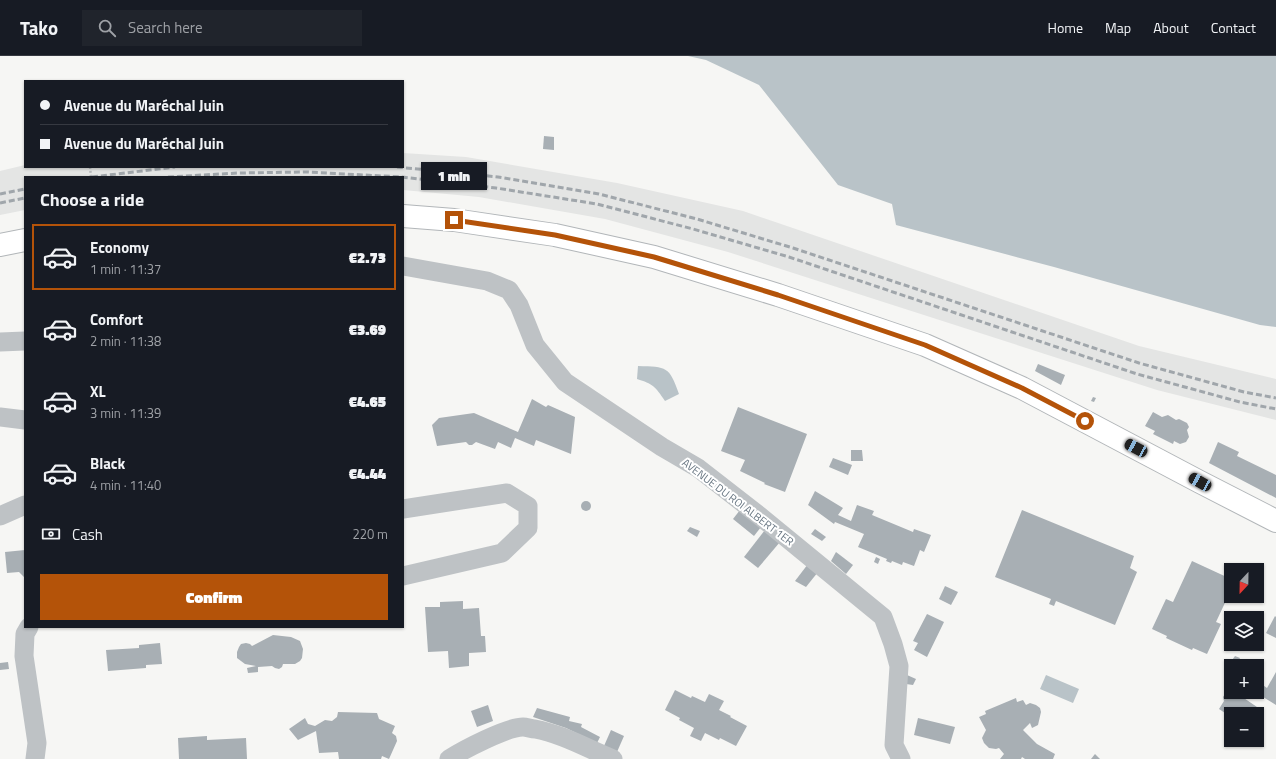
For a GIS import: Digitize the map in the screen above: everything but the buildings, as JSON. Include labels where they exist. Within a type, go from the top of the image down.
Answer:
[{"type":"main road","points":[[404,216],[454,220],[555,235],[654,257],[778,295],[925,345],[1022,388],[1276,521]]},
{"type":"main road","points":[[0,245],[24,240]]},
{"type":"street","name":"AVENUE DU ROI ALBERT 1ER","points":[[404,266],[488,281],[509,290],[519,305],[535,345],[566,382],[662,447],[698,468],[761,516],[883,617],[899,666],[894,745],[901,759]]},
{"type":"street","points":[[0,342],[24,341]]},
{"type":"street","points":[[0,417],[24,420]]},
{"type":"street","points":[[404,509],[507,493],[528,506],[528,528],[502,553],[404,576]]},
{"type":"street","points":[[0,516],[24,505]]},
{"type":"street","points":[[28,628],[25,634],[24,656],[37,743],[35,759]]},
{"type":"street","points":[[449,759],[486,740],[522,727],[540,730],[560,737],[613,759]]},
{"type":"shaded area","points":[[688,56],[1276,56],[1276,327],[1260,325],[1054,267],[896,225],[892,204],[838,185],[759,85],[706,60]]},
{"type":"shaded area","points":[[404,153],[466,157],[617,183],[743,211],[1139,346],[1276,379],[1276,420],[1157,390],[728,252],[605,219],[479,197],[404,190],[404,176],[24,176],[24,210],[0,215],[0,171],[24,165],[24,168],[404,168]]},
{"type":"shaded area","points":[[638,366],[655,367],[666,370],[672,378],[679,394],[665,401],[653,386],[647,382],[637,379]]},
{"type":"shaded area","points":[[1046,675],[1079,689],[1073,703],[1040,689]]},
{"type":"railway","points":[[100,176],[167,168]]},
{"type":"railway","points":[[404,168],[498,177],[599,194],[697,219],[793,248],[1139,363],[1244,392],[1276,398]]},
{"type":"railway","points":[[186,176],[238,173],[307,172],[383,176]]},
{"type":"railway","points":[[404,177],[496,188],[597,204],[693,229],[789,257],[1137,374],[1240,402],[1276,409]]},
{"type":"railway","points":[[0,194],[24,189]]},
{"type":"railway","points":[[0,203],[24,198]]},
{"type":"route","points":[[454,220],[555,235],[654,257],[778,295],[925,345],[1022,388],[1085,421]]}]
